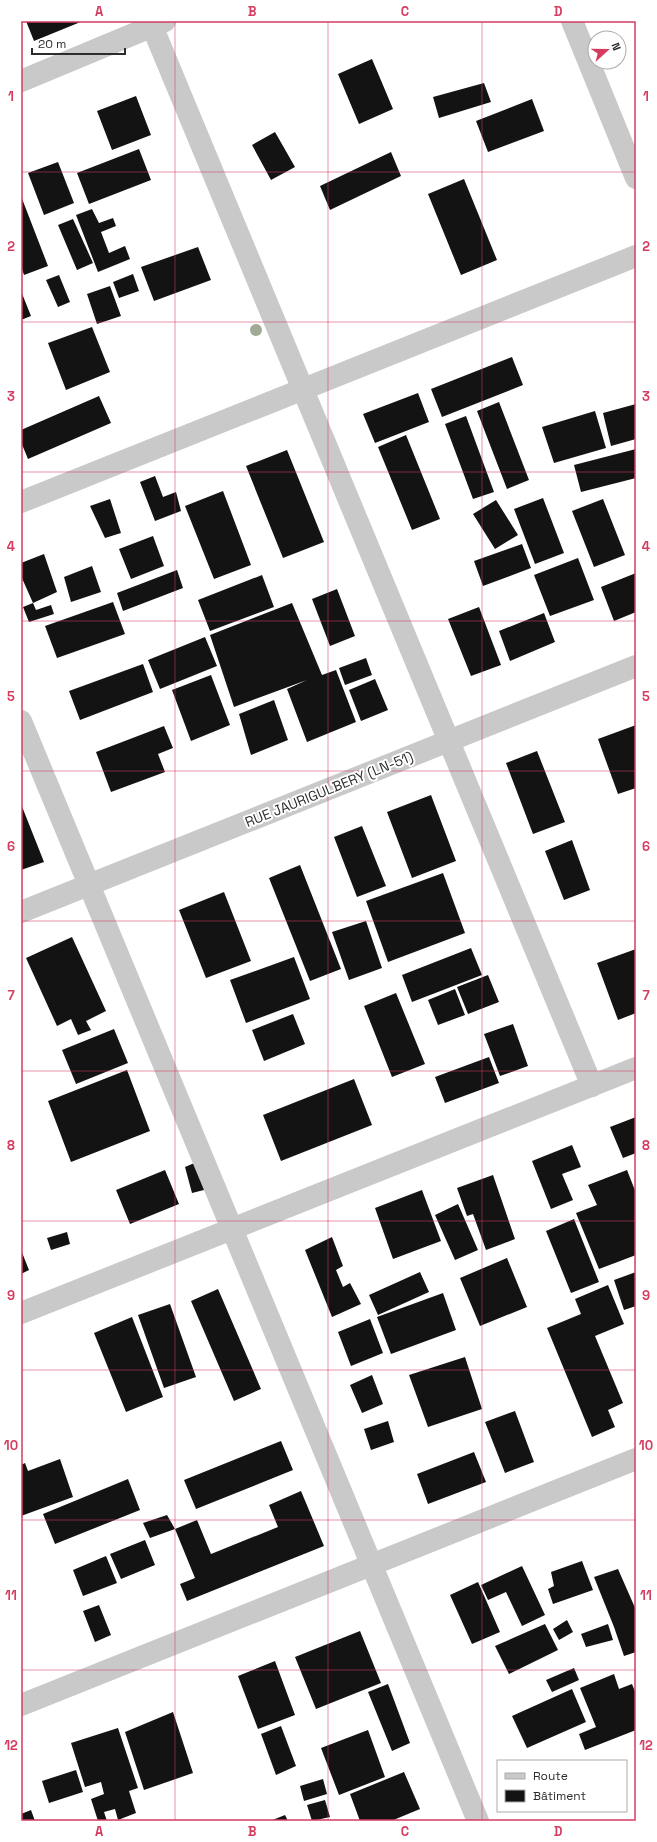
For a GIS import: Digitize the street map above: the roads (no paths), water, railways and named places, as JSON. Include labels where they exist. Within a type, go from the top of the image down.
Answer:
[{"type":"street","points":[[572,21],[636,178]]},
{"type":"street","points":[[21,81],[156,23],[303,390],[592,1086]]},
{"type":"street","points":[[21,502],[636,256]]},
{"type":"street","name":"RUE JAURIGULBERY (LN-51)","points":[[21,912],[636,666]]},
{"type":"street","points":[[21,722],[478,1821]]},
{"type":"street","points":[[21,1313],[233,1230],[636,1068]]},
{"type":"street","points":[[21,1705],[636,1459]]}]
